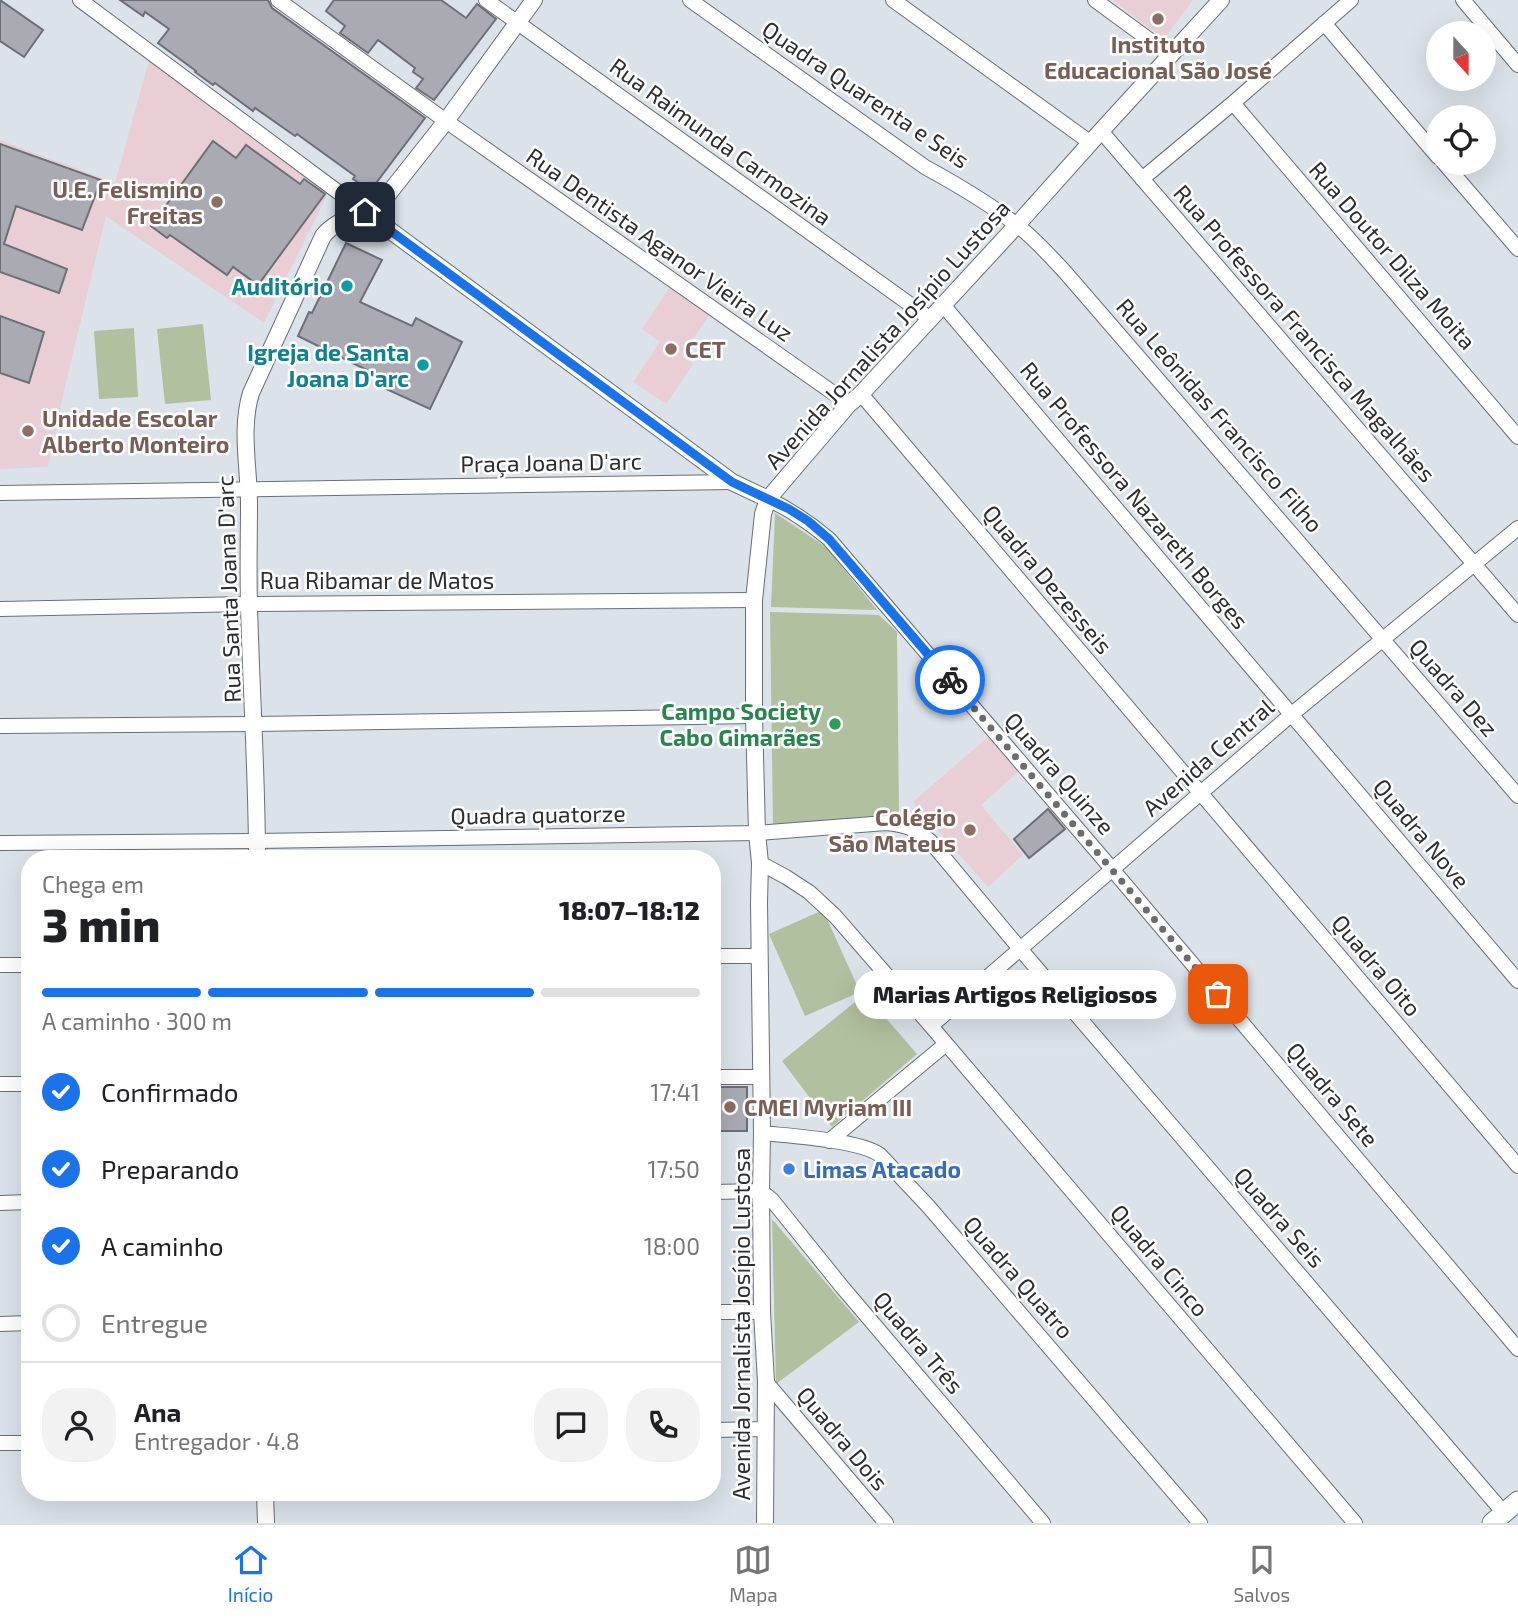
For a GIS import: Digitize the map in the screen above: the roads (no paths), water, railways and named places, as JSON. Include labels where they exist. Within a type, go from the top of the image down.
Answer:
[{"type":"street","points":[[80,0],[365,212]]},
{"type":"street","name":"Rua Dentista Aganor Vieira Luz","points":[[278,0],[446,121],[855,399]]},
{"type":"street","name":"Rua Raimunda Carmozina","points":[[486,0],[929,318]]},
{"type":"street","name":"Rua Santa Joana D'arc","points":[[257,850],[246,419],[251,393],[327,231],[382,202],[446,121],[534,0]]},
{"type":"street","name":"Quadra Quarenta e Seis","points":[[690,0],[925,167],[962,187],[1017,225]]},
{"type":"street","name":"Rua Professora Francisca Magalhães","points":[[892,0],[1096,137],[1142,179],[1518,615]]},
{"type":"street","points":[[1095,0],[1170,55]]},
{"type":"street","name":"Avenida Jornalista Josípio Lustosa","points":[[765,1523],[760,863],[754,716],[754,600],[763,514],[768,499],[855,399],[1221,0]]},
{"type":"street","points":[[1142,179],[1351,0]]},
{"type":"street","points":[[1462,0],[1518,65]]},
{"type":"street","points":[[1324,23],[1426,143]]},
{"type":"street","name":"Rua Doutor Dilza Moita","points":[[1233,103],[1518,437]]},
{"type":"street","points":[[1454,175],[1518,249]]},
{"type":"street","name":"Praça Joana D'arc","points":[[365,212],[732,482]]},
{"type":"street","name":"Rua Leônidas Francisco Filho","points":[[1017,225],[1065,272],[1384,639]]},
{"type":"street","name":"Rua Professora Nazareth Borges","points":[[943,305],[1292,714]]},
{"type":"street","name":"Quadra Dezesseis","points":[[855,399],[1201,794]]},
{"type":"street","points":[[732,482],[768,499]]},
{"type":"street","name":"Praça Joana D'arc","points":[[0,493],[732,482]]},
{"type":"street","name":"Quadra Quinze","points":[[768,499],[808,521],[829,539],[1112,869]]},
{"type":"street","name":"Avenida Central","points":[[932,1026],[1292,714],[1518,528]]},
{"type":"street","name":"Rua Ribamar de Matos","points":[[0,609],[754,600]]},
{"type":"street","name":"Quadra Dez","points":[[1384,639],[1518,796]]},
{"type":"street","name":"Quadra Nove","points":[[1292,714],[1518,981]]},
{"type":"street","points":[[0,726],[754,716]]},
{"type":"street","name":"Quadra Oito","points":[[1201,794],[1518,1166]]},
{"type":"street","name":"Quadra quatorze","points":[[0,844],[757,833],[902,824],[914,828],[930,841],[1021,950]]},
{"type":"street","points":[[760,863],[809,892],[835,916],[932,1026]]},
{"type":"street","name":"Quadra Sete","points":[[1112,869],[1518,1349]]},
{"type":"street","name":"Quadra Seis","points":[[1021,950],[1505,1512]]},
{"type":"street","points":[[721,956],[760,956]]},
{"type":"street","points":[[0,965],[21,965]]},
{"type":"street","name":"Quadra Cinco","points":[[932,1026],[1354,1523]]},
{"type":"street","points":[[829,1141],[946,1044]]},
{"type":"street","points":[[721,1077],[761,1077]]},
{"type":"street","points":[[0,1084],[21,1084]]},
{"type":"street","name":"Quadra Quatro","points":[[762,1133],[829,1141],[875,1152],[905,1180],[1200,1523]]},
{"type":"street","points":[[721,1192],[761,1191]]},
{"type":"street","name":"Quadra Três","points":[[761,1191],[781,1210],[843,1288],[1043,1523]]},
{"type":"street","points":[[0,1203],[21,1202]]},
{"type":"street","points":[[721,1312],[762,1311]]},
{"type":"street","points":[[0,1324],[21,1323]]},
{"type":"street","name":"Quadra Dois","points":[[766,1381],[886,1523]]},
{"type":"street","points":[[721,1430],[766,1429]]},
{"type":"street","points":[[0,1443],[21,1443]]},
{"type":"street","points":[[265,1501],[266,1523]]},
{"type":"place","name":"Instituto Educacional São José","points":[[1158,19]]},
{"type":"place","name":"U.E. Felismino Freitas","points":[[217,202]]},
{"type":"place","name":"Auditório","points":[[347,286]]},
{"type":"place","name":"CET","points":[[671,349]]},
{"type":"place","name":"Igreja de Santa Joana D'arc","points":[[423,365]]},
{"type":"place","name":"Unidade Escolar Alberto Monteiro","points":[[28,431]]},
{"type":"place","name":"Campo Society Cabo Gimarães","points":[[835,724]]},
{"type":"place","name":"Colégio São Mateus","points":[[970,830]]},
{"type":"place","name":"Marias Artigos Religiosos","points":[[1218,994]]},
{"type":"place","name":"CMEI Myriam III","points":[[730,1107]]},
{"type":"place","name":"Limas Atacado","points":[[789,1169]]}]
